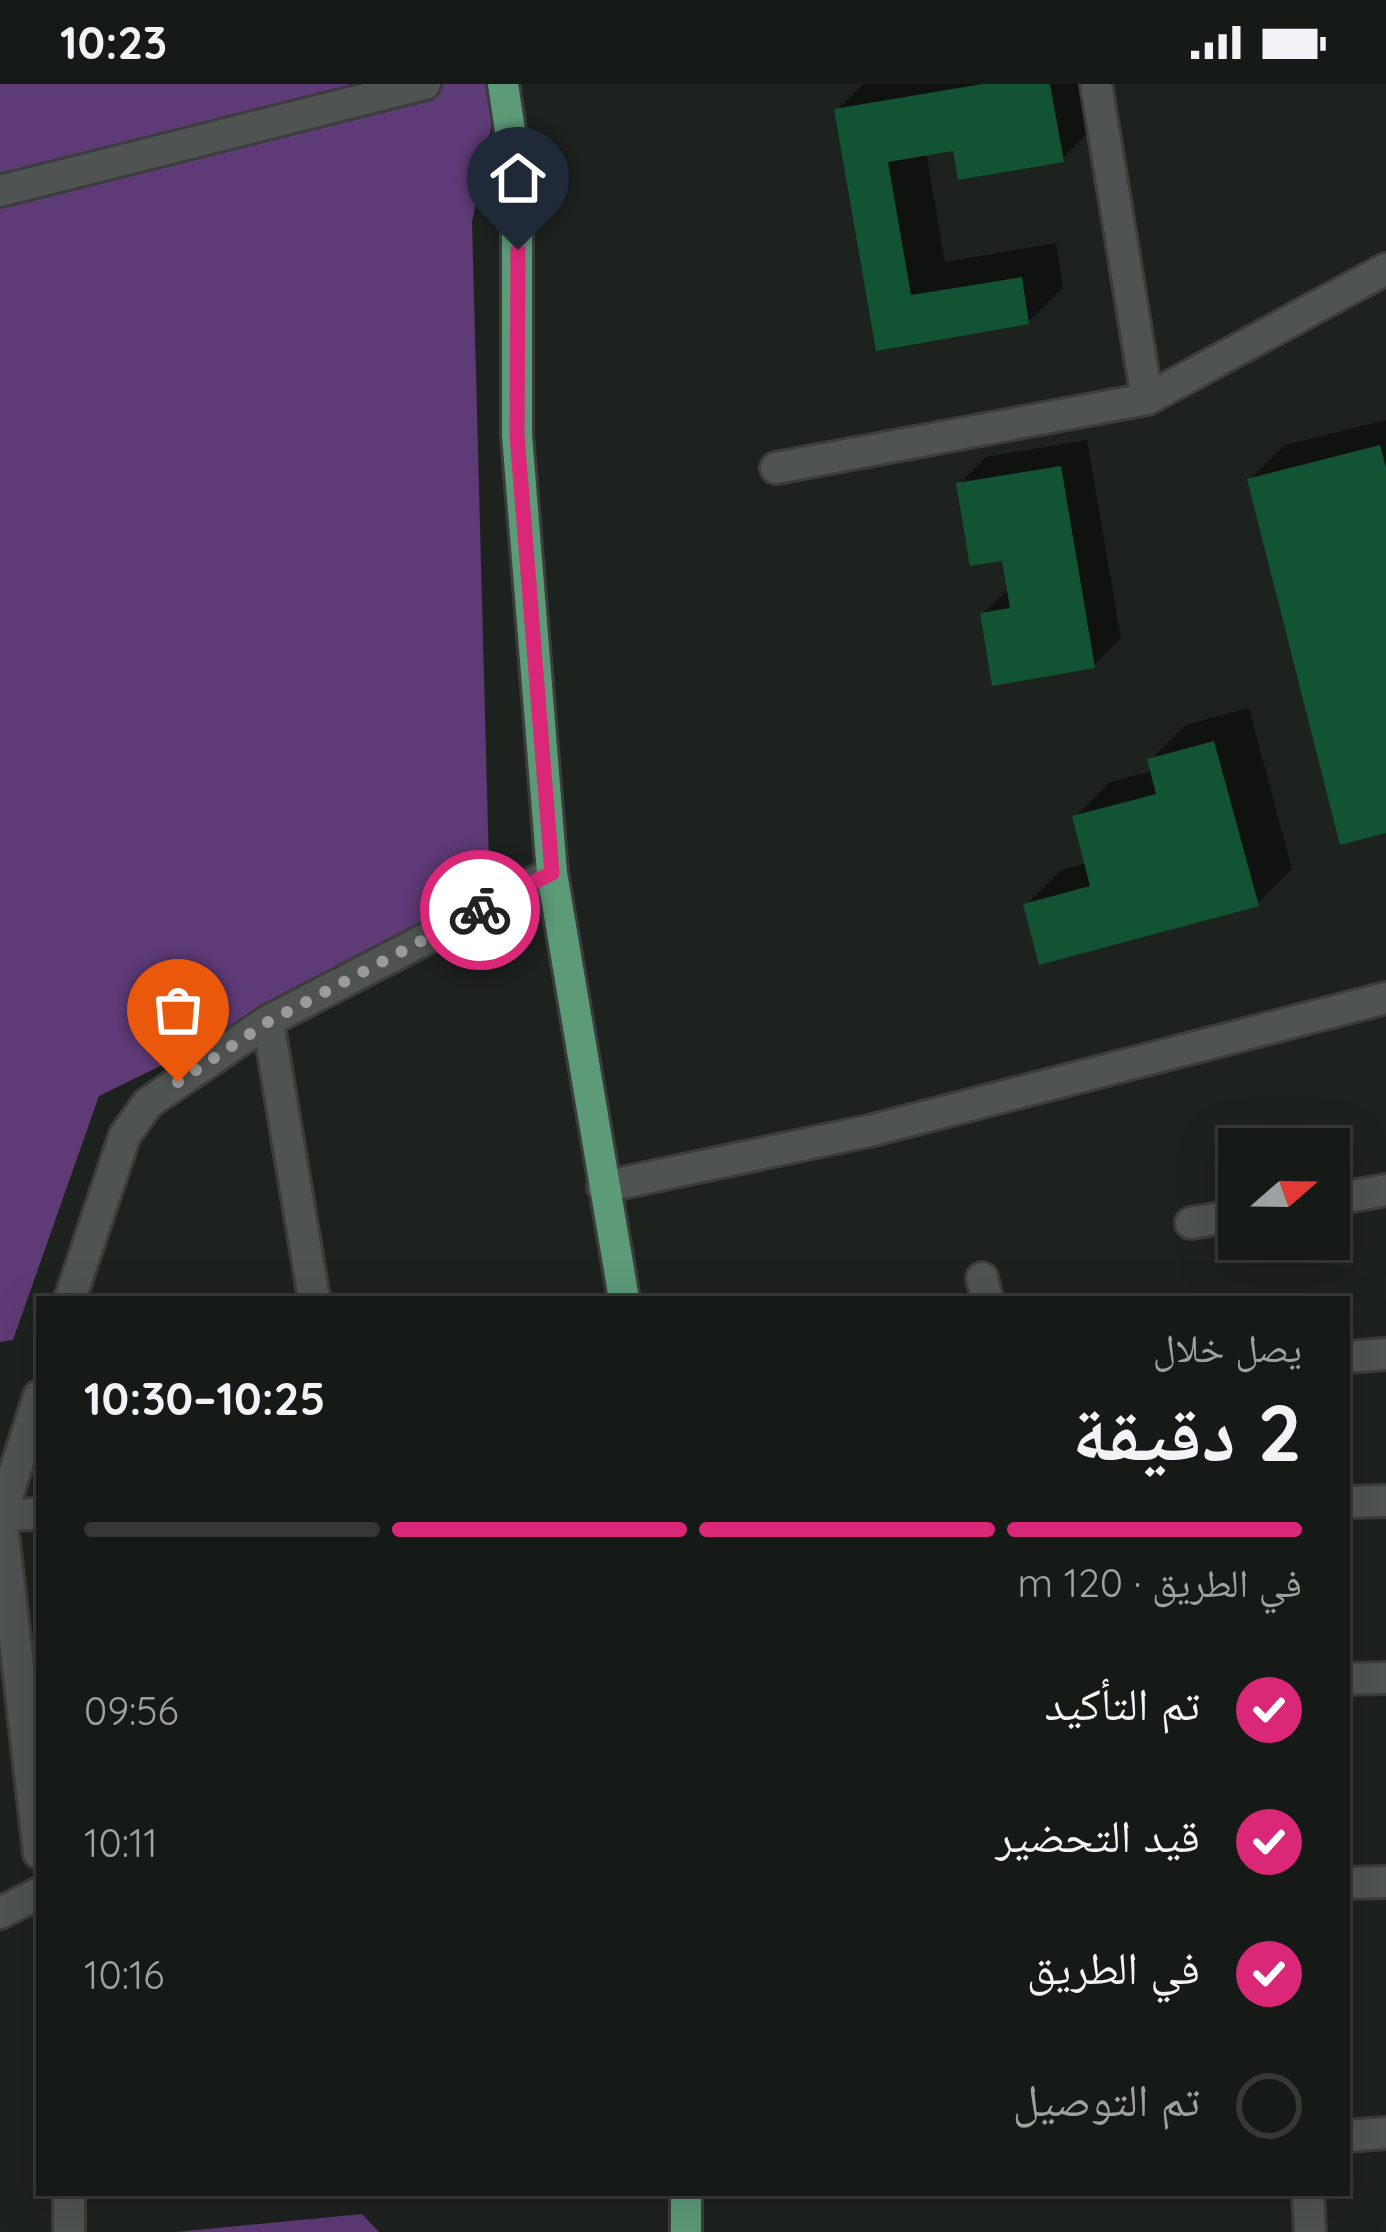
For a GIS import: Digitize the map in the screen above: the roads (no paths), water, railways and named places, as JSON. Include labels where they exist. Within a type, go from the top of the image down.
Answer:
[{"type":"main road","points":[[502,84],[517,177],[517,435],[552,873],[624,1296]]},
{"type":"main road","points":[[686,2196],[686,2232]]},
{"type":"street","points":[[0,191],[425,84]]},
{"type":"street","points":[[1096,84],[1147,399]]},
{"type":"street","points":[[776,468],[1147,399],[1386,269]]},
{"type":"street","points":[[71,1296],[125,1135],[148,1102],[268,1022],[552,873]]},
{"type":"street","points":[[603,1187],[873,1130],[1386,998]]},
{"type":"street","points":[[268,1022],[314,1296]]},
{"type":"street","points":[[1350,1197],[1386,1192]]},
{"type":"street","points":[[1190,1223],[1218,1218]]},
{"type":"street","points":[[1350,1357],[1386,1354]]},
{"type":"street","points":[[36,1405],[1,1515],[36,1826]]},
{"type":"street","points":[[1350,1502],[1386,1501]]},
{"type":"street","points":[[1,1515],[36,1514]]},
{"type":"street","points":[[1350,1679],[1386,1678]]},
{"type":"street","points":[[1350,1883],[1386,1882]]},
{"type":"street","points":[[0,1913],[36,1895]]},
{"type":"street","points":[[1350,2136],[1386,2133]]},
{"type":"street","points":[[69,2196],[69,2232]]},
{"type":"street","points":[[1308,2196],[1310,2232]]}]
